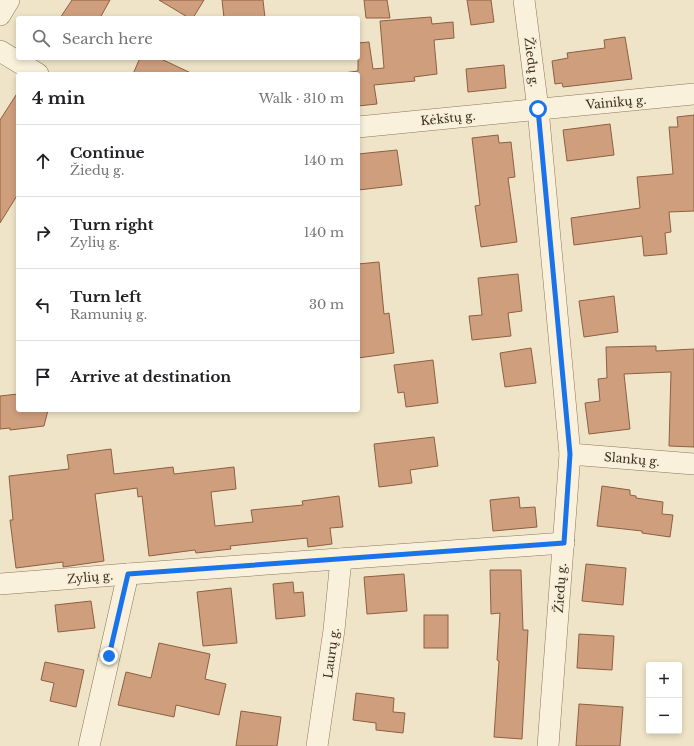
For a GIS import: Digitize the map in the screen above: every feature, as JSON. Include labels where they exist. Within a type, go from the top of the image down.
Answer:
[{"type":"street","points":[[0,15],[9,0]]},
{"type":"street","name":"Žiedų g.","points":[[524,0],[538,109],[570,454],[548,746]]},
{"type":"street","points":[[0,51],[35,72]]},
{"type":"street","name":"Vainikų g.","points":[[538,109],[694,94]]},
{"type":"street","name":"Kėkštų g.","points":[[360,127],[538,109]]},
{"type":"street","name":"Slankų g.","points":[[570,454],[694,464]]},
{"type":"street","name":"Zylių g.","points":[[0,584],[564,543]]},
{"type":"street","name":"Laurų g.","points":[[317,746],[334,630],[341,559]]},
{"type":"street","points":[[89,746],[128,574]]},
{"type":"building","points":[[72,0],[110,0],[101,16],[61,16]]},
{"type":"building","points":[[159,0],[204,0],[194,16],[186,16]]},
{"type":"building","points":[[222,0],[263,0],[265,16],[224,16]]},
{"type":"building","points":[[364,0],[387,0],[390,18],[366,18]]},
{"type":"building","points":[[467,0],[491,0],[494,22],[471,25]]},
{"type":"building","points":[[431,17],[432,24],[453,22],[454,38],[434,40],[437,74],[414,77],[415,81],[374,85],[377,104],[360,106],[360,72],[351,72],[358,71],[358,60],[360,60],[360,43],[369,42],[373,69],[384,68],[380,21]]},
{"type":"building","points":[[625,37],[632,79],[563,87],[562,83],[555,84],[552,61],[568,58],[567,53],[605,48],[604,40]]},
{"type":"building","points":[[139,60],[163,60],[189,72],[134,72]]},
{"type":"building","points":[[504,65],[506,88],[468,92],[466,69]]},
{"type":"building","points":[[16,95],[16,197],[0,223],[0,120]]},
{"type":"building","points":[[694,115],[694,211],[669,212],[671,232],[665,233],[667,254],[644,256],[642,236],[574,245],[571,218],[640,208],[637,177],[673,174],[669,127],[678,127],[677,117]]},
{"type":"building","points":[[610,124],[614,155],[567,161],[563,130]]},
{"type":"building","points":[[498,135],[499,143],[511,142],[515,177],[508,178],[517,242],[481,247],[475,206],[480,205],[472,138]]},
{"type":"building","points":[[397,150],[402,185],[360,190],[360,154]]},
{"type":"building","points":[[379,262],[384,314],[389,313],[394,353],[360,358],[360,264]]},
{"type":"building","points":[[518,274],[522,311],[508,313],[511,336],[472,340],[469,316],[482,315],[478,278]]},
{"type":"building","points":[[614,296],[618,332],[584,337],[579,301]]},
{"type":"building","points":[[656,346],[656,351],[694,349],[694,447],[669,446],[671,372],[624,374],[630,429],[589,434],[585,403],[600,401],[598,379],[607,378],[606,347]]},
{"type":"building","points":[[531,348],[536,383],[505,387],[500,353]]},
{"type":"building","points":[[433,360],[438,403],[406,407],[404,392],[398,393],[394,365]]},
{"type":"building","points":[[16,394],[16,412],[48,412],[44,426],[10,430],[10,428],[0,429],[0,396]]},
{"type":"building","points":[[434,437],[438,466],[410,470],[412,483],[379,487],[374,444]]},
{"type":"building","points":[[111,449],[114,474],[173,467],[174,474],[234,467],[236,489],[211,492],[215,526],[253,522],[251,510],[303,505],[302,501],[339,496],[343,527],[330,528],[332,544],[308,547],[307,538],[230,546],[231,549],[196,553],[195,550],[149,556],[142,496],[138,497],[137,488],[95,494],[104,561],[63,567],[63,562],[16,568],[10,520],[13,520],[9,476],[69,469],[67,455]]},
{"type":"building","points":[[602,486],[630,490],[630,495],[636,496],[636,498],[663,502],[662,514],[673,515],[670,537],[642,533],[642,531],[597,526]]},
{"type":"building","points":[[519,497],[520,508],[535,507],[537,527],[493,531],[490,500]]},
{"type":"building","points":[[586,564],[626,568],[623,605],[582,601]]},
{"type":"building","points":[[490,570],[521,570],[523,630],[528,630],[522,739],[494,737],[499,661],[497,660],[500,613],[491,614]]},
{"type":"building","points":[[404,574],[407,611],[367,614],[364,577]]},
{"type":"building","points":[[293,582],[294,593],[303,592],[305,616],[276,619],[273,584]]},
{"type":"building","points":[[231,588],[237,643],[203,646],[197,592]]},
{"type":"building","points":[[91,601],[95,628],[58,632],[55,605]]},
{"type":"building","points":[[424,615],[448,615],[448,648],[424,648]]},
{"type":"building","points":[[579,634],[614,636],[612,670],[577,668]]},
{"type":"building","points":[[159,643],[210,654],[205,679],[226,684],[219,715],[176,705],[174,717],[118,705],[126,672],[151,678]]},
{"type":"building","points":[[45,662],[84,670],[76,707],[50,701],[54,683],[41,680]]},
{"type":"building","points":[[356,693],[394,698],[393,712],[405,713],[403,733],[376,730],[376,723],[353,720]]},
{"type":"building","points":[[579,704],[623,707],[620,746],[576,746]]},
{"type":"building","points":[[241,711],[281,717],[277,746],[236,746]]},
{"type":"route","points":[[109,656],[128,574],[564,543],[570,454],[538,109]]}]
